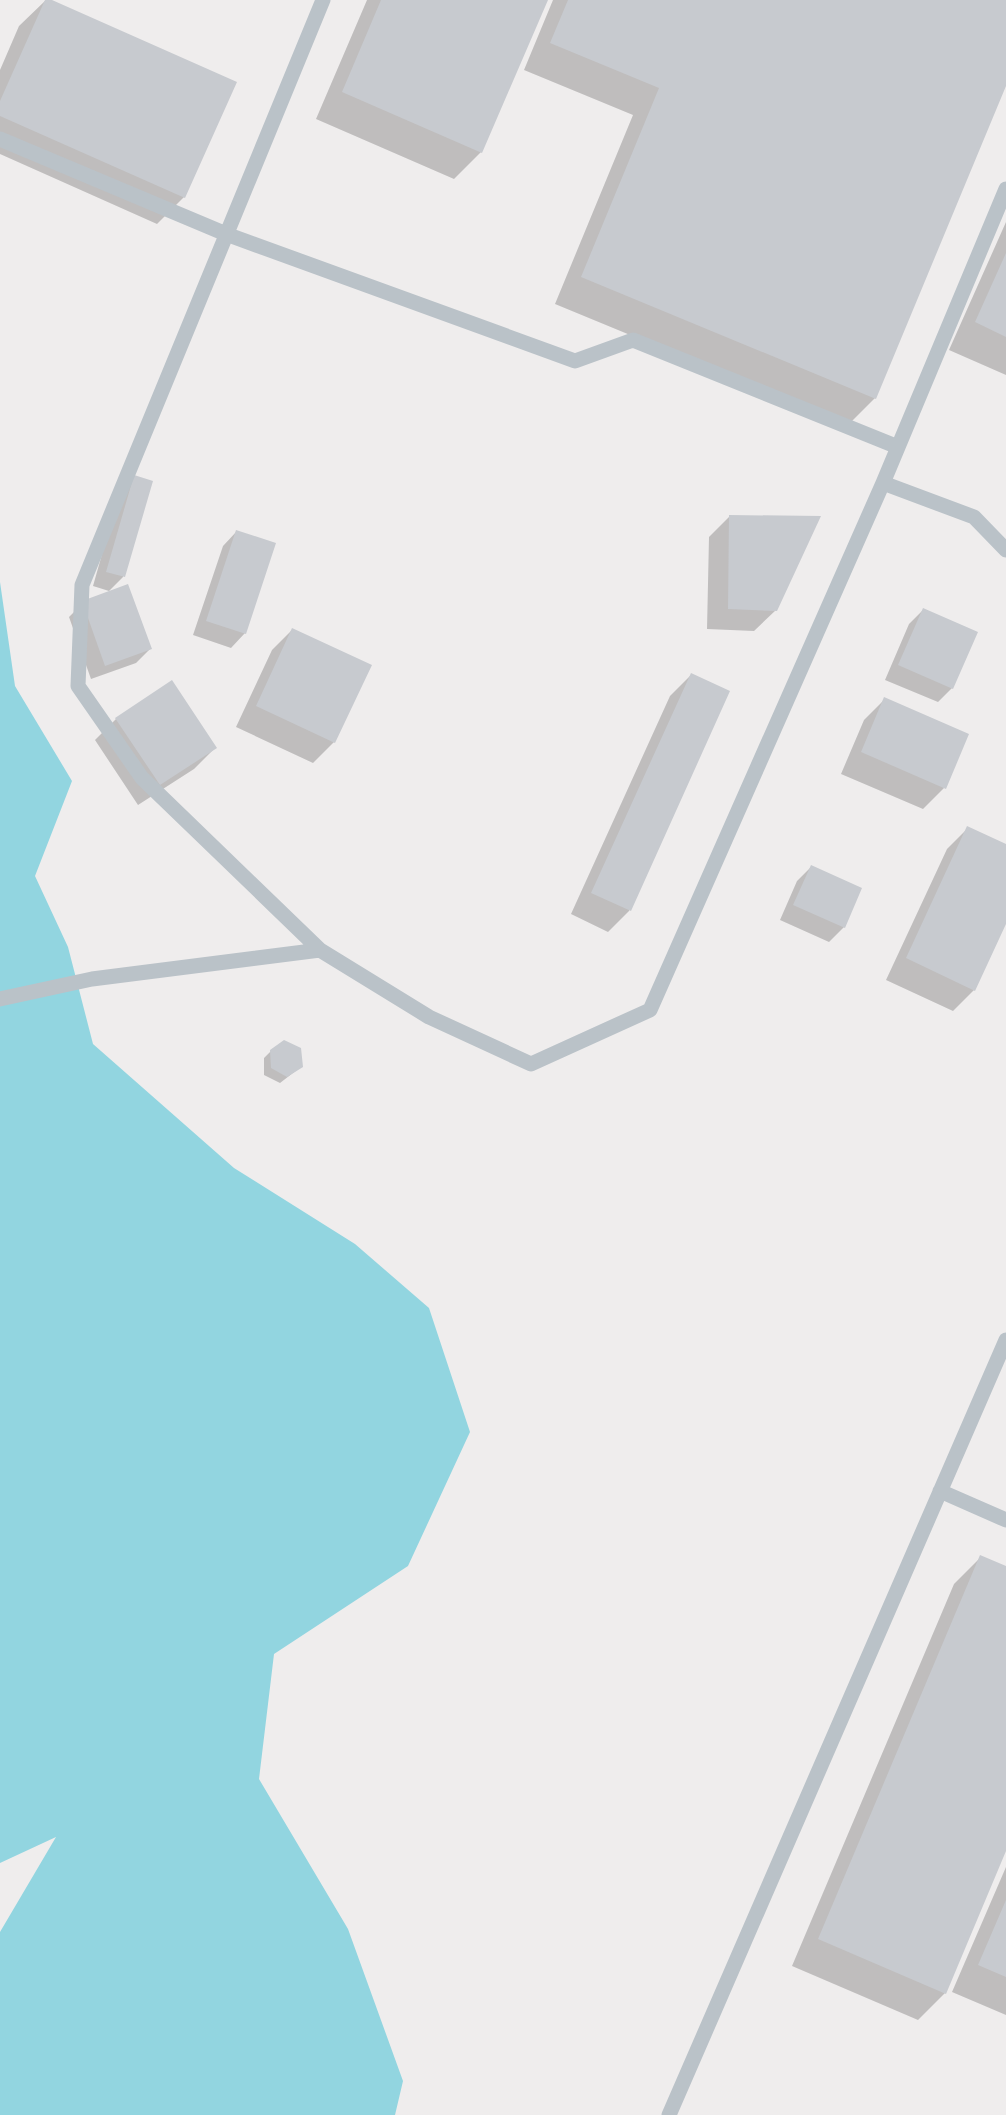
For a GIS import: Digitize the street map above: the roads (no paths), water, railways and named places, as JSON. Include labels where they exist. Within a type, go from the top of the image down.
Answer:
[{"type":"lane","points":[[323,0],[82,585],[78,686],[142,777],[320,950],[429,1017],[531,1064],[650,1010],[883,483],[1006,189]]},
{"type":"lane","points":[[0,139],[226,234],[575,361],[633,340],[898,447]]},
{"type":"lane","points":[[883,483],[974,517],[1006,550]]},
{"type":"lane","points":[[0,999],[92,978],[320,950]]},
{"type":"lane","points":[[669,2115],[1006,1340]]},
{"type":"lane","points":[[940,1491],[1006,1520]]},
{"type":"water","points":[[0,582],[15,686],[72,781],[35,876],[68,947],[93,1044],[234,1168],[355,1244],[429,1308],[470,1432],[408,1566],[274,1654],[259,1779],[348,1929],[403,2081],[395,2115],[0,2115],[0,1932],[56,1837],[0,1863]]}]
